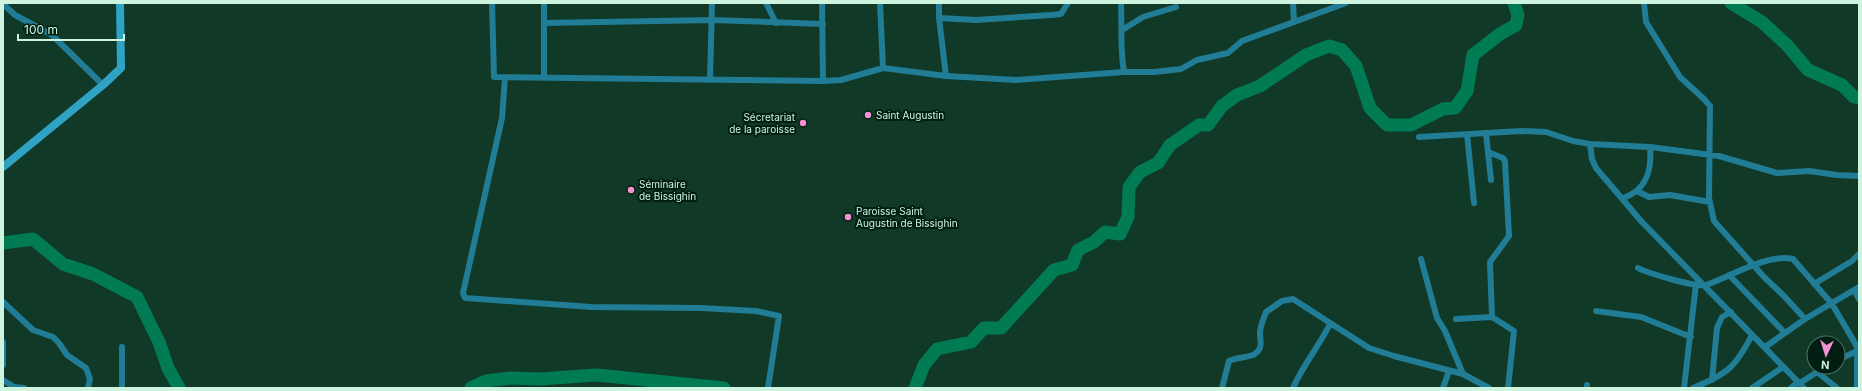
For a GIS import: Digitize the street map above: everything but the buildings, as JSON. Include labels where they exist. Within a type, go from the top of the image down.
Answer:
[{"type":"street","points":[[3,167],[103,85],[121,68],[120,3]]},
{"type":"street","points":[[492,3],[494,77],[823,81],[840,80],[883,68],[946,76],[1016,80],[1181,69],[1197,60],[1228,53],[1242,41],[1346,3]]},
{"type":"street","points":[[544,3],[544,78]]},
{"type":"street","points":[[710,80],[713,20],[712,3]]},
{"type":"street","points":[[766,3],[776,23]]},
{"type":"street","points":[[822,3],[823,81]]},
{"type":"street","points":[[880,3],[883,68]]},
{"type":"street","points":[[939,3],[938,18],[946,76]]},
{"type":"street","points":[[938,18],[976,20],[1061,14],[1068,3]]},
{"type":"street","points":[[1121,3],[1122,30],[1120,52],[1124,72]]},
{"type":"street","points":[[1293,3],[1294,22]]},
{"type":"street","points":[[1644,3],[1646,22],[1680,76],[1710,106],[1710,202],[1714,221],[1753,265],[1805,319]]},
{"type":"street","points":[[3,4],[15,15],[52,35],[103,85]]},
{"type":"street","points":[[1122,30],[1143,17],[1176,7]]},
{"type":"street","points":[[544,23],[713,20],[822,24]]},
{"type":"street","points":[[505,77],[502,118],[463,293],[465,298],[591,307],[701,308],[756,312],[779,316],[769,386]]},
{"type":"street","points":[[1419,137],[1486,133],[1546,132],[1573,141],[1590,144],[1650,147],[1738,160],[1777,173],[1809,171],[1859,176]]},
{"type":"street","points":[[1486,133],[1491,180]]},
{"type":"street","points":[[1467,134],[1474,203]]},
{"type":"street","points":[[1590,144],[1592,159],[1596,168],[1642,221],[1801,384]]},
{"type":"street","points":[[1623,198],[1637,191],[1650,170],[1650,147]]},
{"type":"street","points":[[1488,152],[1503,158],[1505,161],[1510,236],[1490,262],[1492,317]]},
{"type":"street","points":[[1637,191],[1649,197],[1670,195],[1710,202]]},
{"type":"street","points":[[1814,284],[1852,261],[1859,254]]},
{"type":"street","points":[[1638,268],[1643,271],[1704,286],[1753,265],[1787,257],[1793,258],[1832,304],[1859,350]]},
{"type":"street","points":[[1421,259],[1437,318],[1445,331],[1463,374]]},
{"type":"street","points":[[1729,275],[1785,333]]},
{"type":"street","points":[[1684,388],[1696,284]]},
{"type":"street","points":[[1764,347],[1805,319],[1857,289],[1859,299]]},
{"type":"street","points":[[1222,388],[1229,361],[1254,354],[1261,347],[1262,324],[1266,312],[1273,306],[1293,299],[1369,348],[1463,374],[1489,388]]},
{"type":"street","points":[[3,302],[33,330],[53,337],[59,342],[67,355],[86,368],[90,379],[88,388]]},
{"type":"street","points":[[1596,311],[1641,317],[1691,337]]},
{"type":"street","points":[[1712,380],[1717,328],[1722,317],[1731,312]]},
{"type":"street","points":[[1456,319],[1492,317],[1514,330],[1508,388]]},
{"type":"street","points":[[1293,388],[1304,366],[1320,344],[1330,324]]},
{"type":"street","points":[[1693,388],[1712,380],[1729,370],[1738,361],[1752,335]]},
{"type":"street","points":[[3,342],[3,365]]},
{"type":"street","points":[[122,347],[122,388]]},
{"type":"street","points":[[1846,356],[1859,350]]},
{"type":"street","points":[[1857,388],[1856,358],[1859,350]]},
{"type":"street","points":[[1752,388],[1783,366]]},
{"type":"street","points":[[1443,388],[1449,371]]},
{"type":"street","points":[[1790,388],[1801,384],[1813,375]]},
{"type":"street","points":[[1821,375],[1837,388]]},
{"type":"street","points":[[3,380],[14,387],[24,388]]},
{"type":"waterway","points":[[915,388],[924,365],[937,349],[971,342],[984,328],[1001,328],[1054,270],[1072,265],[1078,250],[1094,242],[1105,232],[1120,234],[1128,217],[1129,187],[1140,172],[1158,163],[1170,145],[1199,125],[1208,125],[1222,106],[1237,95],[1260,86],[1306,55],[1329,46],[1342,50],[1356,66],[1370,108],[1387,125],[1411,125],[1443,109],[1455,108],[1467,91],[1473,55],[1500,34],[1516,25],[1518,15],[1514,3]]},
{"type":"waterway","points":[[1731,3],[1762,22],[1787,45],[1808,70],[1842,85],[1854,97],[1859,98]]},
{"type":"waterway","points":[[3,243],[33,239],[63,264],[93,274],[137,297],[159,342],[168,368],[179,388]]},
{"type":"waterway","points":[[471,388],[486,381],[511,378],[539,379],[597,375],[724,388]]},
{"type":"place","name":"Saint Augustin","points":[[868,115]]},
{"type":"place","name":"Sécretariat de la paroisse","points":[[803,123]]},
{"type":"place","name":"Séminaire de Bissighin","points":[[631,190]]},
{"type":"place","name":"Paroisse Saint Augustin de Bissighin","points":[[848,217]]}]
